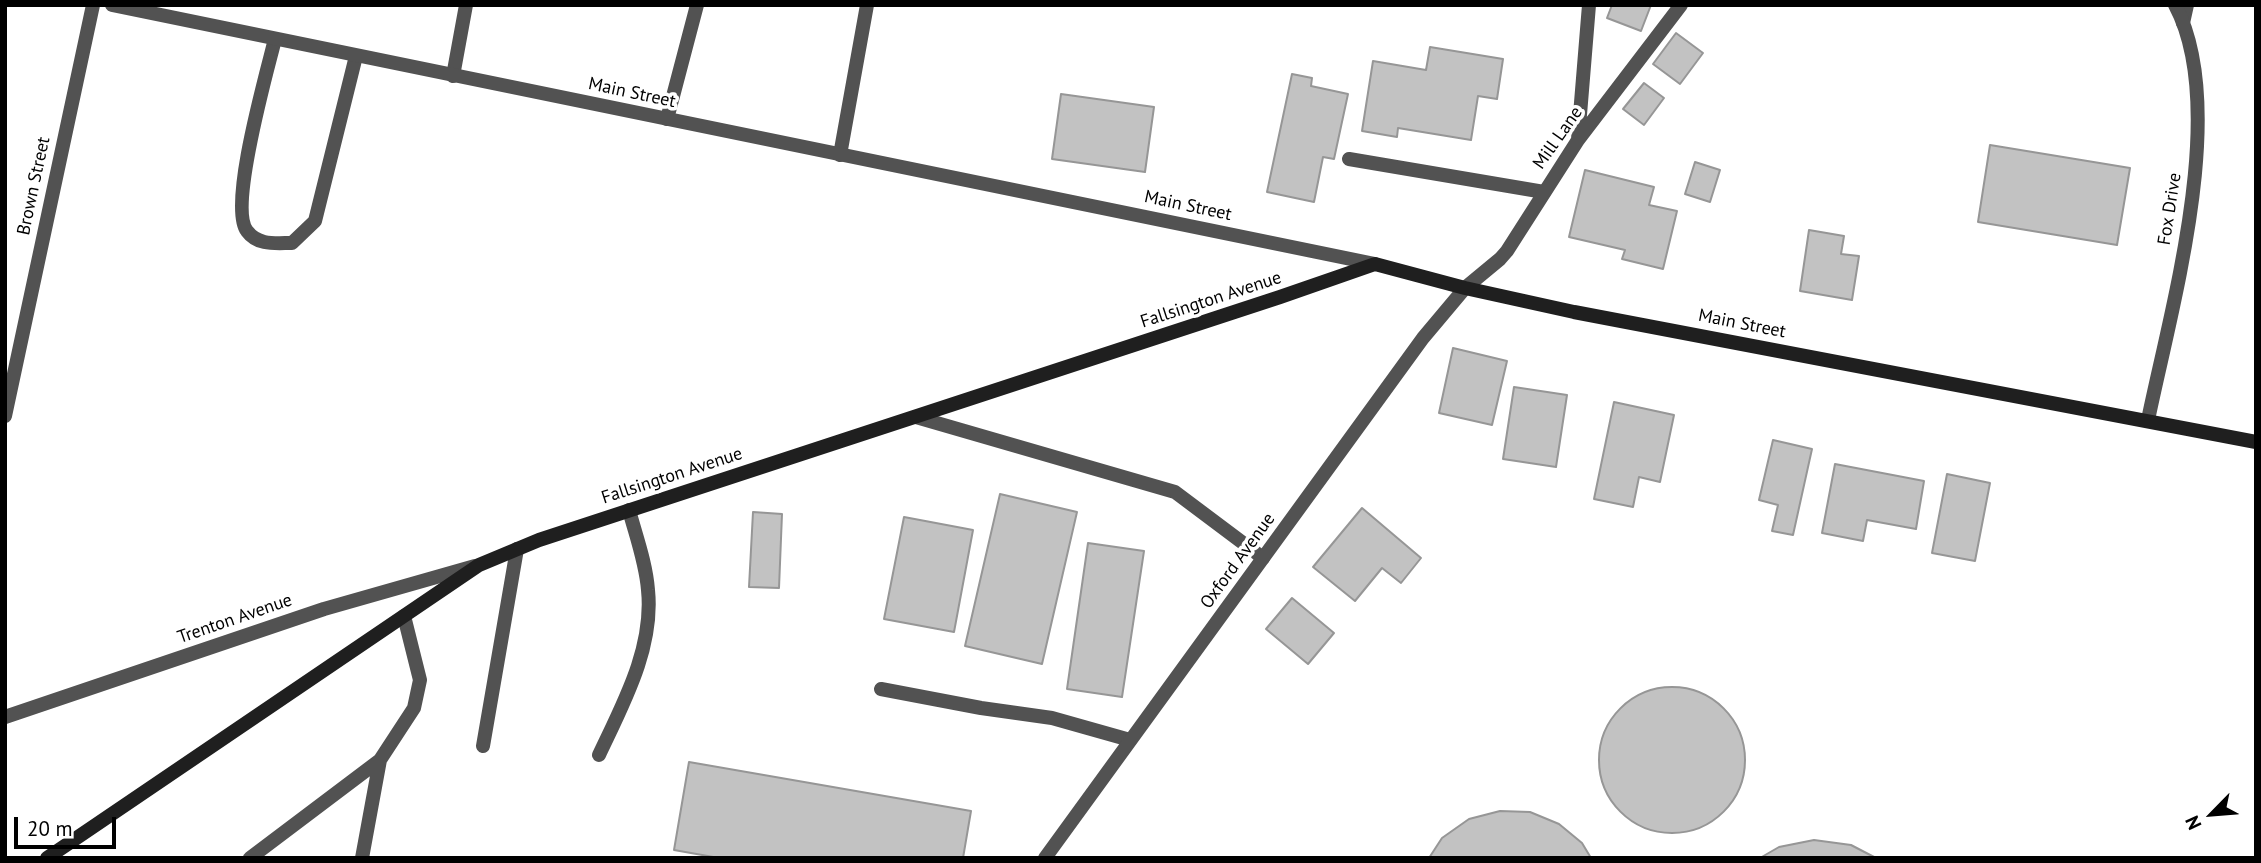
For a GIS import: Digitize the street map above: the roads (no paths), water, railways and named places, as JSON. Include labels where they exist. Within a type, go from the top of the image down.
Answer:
[{"type":"main road","name":"Main Street","points":[[1375,264],[1465,288],[1601,317],[2256,442]]},
{"type":"main road","name":"Fallsington Avenue","points":[[47,858],[479,565],[629,510],[1280,298],[1375,264]]},
{"type":"street","name":"Brown Street","points":[[5,416],[93,5]]},
{"type":"street","name":"Main Street","points":[[112,5],[1375,264]]},
{"type":"street","points":[[453,76],[466,5]]},
{"type":"street","points":[[667,119],[697,5]]},
{"type":"street","points":[[840,155],[867,5]]},
{"type":"street","points":[[1578,140],[1589,5]]},
{"type":"street","name":"Mill Lane","points":[[1465,288],[1507,251],[1578,140],[1681,5]]},
{"type":"street","name":"Fox Drive","points":[[2148,420],[2183,254],[2198,149],[2198,95],[2188,36],[2175,5]]},
{"type":"street","points":[[2183,23],[2187,5]]},
{"type":"street","points":[[275,39],[247,153],[241,218],[247,233],[266,244],[292,243],[315,221],[356,56]]},
{"type":"street","points":[[1349,159],[1544,192]]},
{"type":"street","name":"Oxford Avenue","points":[[1045,858],[1423,338],[1465,288]]},
{"type":"street","points":[[916,416],[1175,492],[1263,558]]},
{"type":"street","points":[[598,755],[626,697],[648,621],[647,580],[629,510]]},
{"type":"street","points":[[483,746],[517,549]]},
{"type":"street","name":"Trenton Avenue","points":[[5,717],[324,609],[479,565]]},
{"type":"street","points":[[250,858],[380,760],[414,708],[421,680],[404,616]]},
{"type":"street","points":[[881,689],[1052,718],[1130,740]]},
{"type":"street","points":[[362,858],[380,760]]}]
